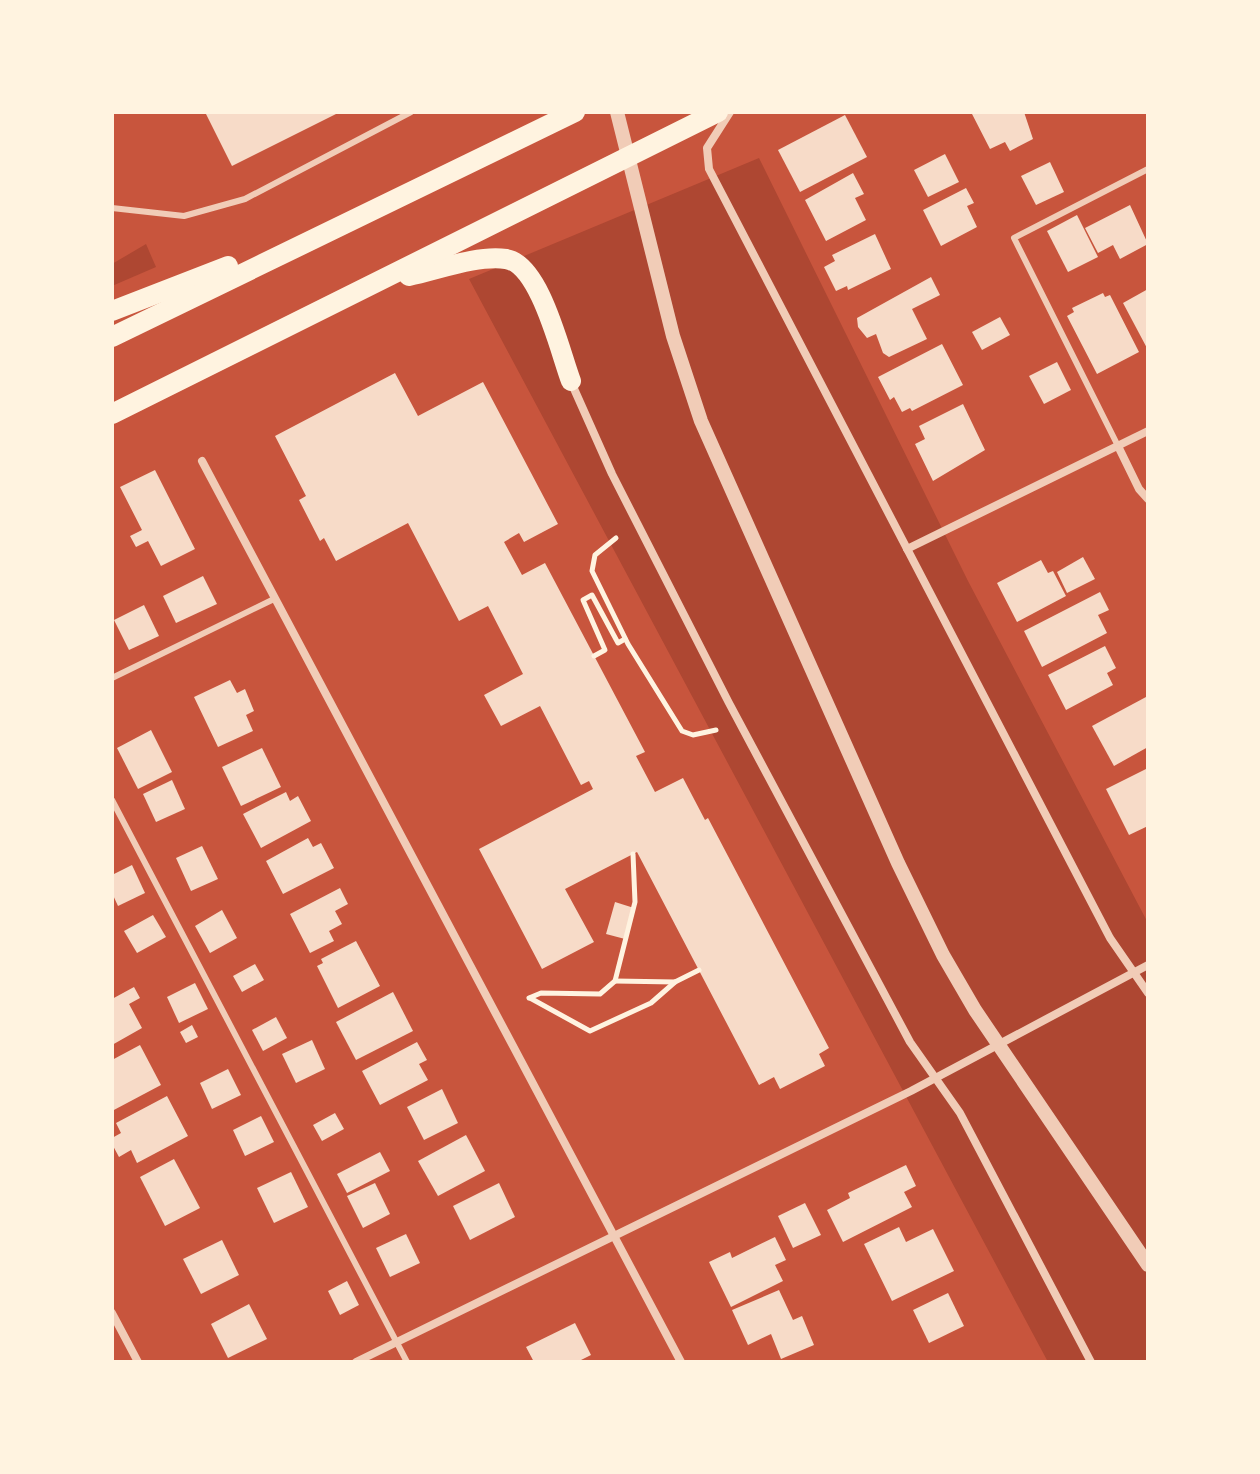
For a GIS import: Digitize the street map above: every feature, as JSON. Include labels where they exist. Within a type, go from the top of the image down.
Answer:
[{"type":"main road","points":[[112,337],[575,112]]},
{"type":"main road","points":[[112,414],[718,112]]},
{"type":"main road","points":[[112,311],[365,212]]},
{"type":"main road","points":[[377,283],[486,260],[512,261],[528,274],[539,292],[571,381]]},
{"type":"street","points":[[730,112],[707,148],[709,169],[1110,938],[1148,993]]},
{"type":"street","points":[[618,118],[673,336],[730,491],[943,955],[998,1044],[1148,1265]]},
{"type":"street","points":[[571,381],[612,474],[729,703],[910,1042],[960,1113],[1091,1362]]},
{"type":"street","points":[[907,549],[1148,431]]},
{"type":"street","points":[[1118,446],[1139,489],[1148,499]]},
{"type":"street","points":[[202,461],[592,1200],[681,1362]]},
{"type":"street","points":[[356,1362],[936,1078],[1148,965]]},
{"type":"street","points":[[112,1313],[138,1362]]},
{"type":"lane","points":[[112,208],[184,216],[245,199],[411,112]]},
{"type":"lane","points":[[1118,446],[1014,238],[1148,169]]},
{"type":"lane","points":[[112,678],[274,599]]},
{"type":"lane","points":[[112,800],[407,1362]]},
{"type":"path","points":[[616,538],[595,555],[592,571],[625,639],[682,731],[693,735],[716,730]]},
{"type":"path","points":[[605,650],[583,600],[592,595],[618,643]]},
{"type":"path","points":[[594,656],[625,639]]},
{"type":"path","points":[[633,854],[635,902],[615,981],[600,994],[541,993],[529,998],[590,1031],[651,1003],[675,982],[699,970]]},
{"type":"path","points":[[615,981],[675,982]]},
{"type":"shaded area","points":[[759,158],[968,581],[1148,923],[1148,1362],[1048,1362],[469,279]]},
{"type":"shaded area","points":[[146,244],[156,267],[112,286],[112,264]]},
{"type":"building","points":[[205,112],[340,112],[232,166]]},
{"type":"building","points":[[971,112],[1024,112],[1033,139],[1010,151],[1005,142],[990,149]]},
{"type":"building","points":[[845,115],[867,157],[800,192],[778,150]]},
{"type":"building","points":[[945,154],[959,182],[928,197],[914,170]]},
{"type":"building","points":[[1050,162],[1064,192],[1036,205],[1021,176]]},
{"type":"building","points":[[853,173],[864,194],[855,198],[866,220],[826,241],[805,200]]},
{"type":"building","points":[[966,188],[974,203],[967,206],[977,227],[941,246],[923,210]]},
{"type":"building","points":[[1130,205],[1148,244],[1120,259],[1113,245],[1098,253],[1085,228]]},
{"type":"building","points":[[1077,215],[1098,257],[1068,272],[1047,231]]},
{"type":"building","points":[[875,234],[891,269],[848,290],[847,286],[836,291],[824,267],[835,261],[832,255]]},
{"type":"building","points":[[931,277],[940,295],[912,309],[927,339],[889,357],[883,353],[876,334],[867,338],[858,327],[857,318]]},
{"type":"building","points":[[1148,289],[1148,350],[1123,303]]},
{"type":"building","points":[[1103,293],[1105,297],[1110,295],[1139,352],[1097,374],[1067,316],[1074,312],[1072,308]]},
{"type":"building","points":[[1000,317],[1010,335],[982,350],[972,332]]},
{"type":"building","points":[[942,344],[963,385],[912,411],[910,408],[902,412],[894,397],[890,400],[878,377]]},
{"type":"building","points":[[1057,362],[1071,390],[1044,404],[1029,376]]},
{"type":"building","points":[[395,373],[418,416],[483,382],[558,524],[524,542],[519,533],[504,542],[522,575],[545,563],[645,752],[636,756],[655,792],[683,778],[705,820],[708,818],[829,1048],[819,1054],[825,1066],[780,1089],[774,1077],[759,1085],[637,852],[565,889],[594,942],[542,969],[479,849],[593,789],[589,781],[581,785],[540,706],[501,726],[484,695],[523,674],[488,606],[459,621],[408,523],[336,561],[324,538],[320,541],[299,500],[306,496],[275,436]]},
{"type":"building","points":[[963,404],[985,450],[933,481],[915,444],[925,439],[919,426]]},
{"type":"building","points":[[155,470],[195,549],[161,566],[148,541],[136,547],[130,536],[142,530],[120,487]]},
{"type":"building","points":[[1083,557],[1095,579],[1067,593],[1057,572]]},
{"type":"building","points":[[1041,560],[1048,573],[1053,571],[1066,596],[1017,622],[997,583]]},
{"type":"building","points":[[203,576],[217,604],[176,623],[163,596]]},
{"type":"building","points":[[1100,592],[1109,610],[1098,615],[1107,633],[1042,667],[1024,631]]},
{"type":"building","points":[[144,605],[159,636],[129,650],[114,620]]},
{"type":"building","points":[[1105,646],[1116,668],[1107,673],[1113,685],[1066,710],[1048,675]]},
{"type":"building","points":[[230,680],[237,693],[245,689],[254,711],[246,715],[253,731],[218,747],[194,697]]},
{"type":"building","points":[[1146,697],[1148,747],[1114,766],[1092,726]]},
{"type":"building","points":[[151,730],[172,772],[138,789],[117,748]]},
{"type":"building","points":[[262,748],[281,787],[241,806],[222,767]]},
{"type":"building","points":[[1148,768],[1148,826],[1129,835],[1106,789]]},
{"type":"building","points":[[172,780],[185,809],[156,822],[143,794]]},
{"type":"building","points":[[286,792],[290,801],[298,796],[311,821],[261,848],[243,814]]},
{"type":"building","points":[[308,838],[313,847],[321,843],[334,868],[283,894],[266,861]]},
{"type":"building","points":[[202,846],[218,879],[191,891],[176,858]]},
{"type":"building","points":[[132,865],[145,893],[118,906],[112,893],[112,875]]},
{"type":"building","points":[[340,888],[348,904],[335,911],[342,924],[329,931],[334,941],[310,953],[290,914]]},
{"type":"building","points":[[615,902],[634,908],[625,939],[606,934]]},
{"type":"building","points":[[222,910],[237,938],[210,953],[195,926]]},
{"type":"building","points":[[153,915],[166,937],[137,953],[124,931]]},
{"type":"building","points":[[356,941],[380,986],[338,1008],[317,966],[323,963],[321,959]]},
{"type":"building","points":[[255,964],[264,980],[242,992],[233,976]]},
{"type":"building","points":[[195,983],[208,1009],[179,1023],[167,997]]},
{"type":"building","points":[[134,987],[140,998],[129,1004],[142,1028],[112,1045],[112,999]]},
{"type":"building","points":[[393,992],[413,1031],[356,1060],[336,1022]]},
{"type":"building","points":[[276,1017],[287,1038],[263,1051],[252,1030]]},
{"type":"building","points":[[192,1025],[198,1037],[186,1043],[180,1032]]},
{"type":"building","points":[[312,1040],[325,1069],[296,1083],[282,1054]]},
{"type":"building","points":[[417,1042],[427,1060],[419,1064],[428,1080],[380,1105],[362,1071]]},
{"type":"building","points":[[140,1045],[161,1085],[112,1111],[112,1060]]},
{"type":"building","points":[[228,1069],[241,1095],[212,1109],[200,1083]]},
{"type":"building","points":[[442,1089],[458,1123],[424,1140],[407,1107]]},
{"type":"building","points":[[167,1096],[188,1136],[137,1163],[131,1150],[119,1157],[112,1144],[112,1138],[121,1133],[116,1123]]},
{"type":"building","points":[[335,1113],[344,1129],[322,1141],[313,1125]]},
{"type":"building","points":[[261,1116],[274,1142],[245,1156],[233,1130]]},
{"type":"building","points":[[466,1135],[485,1171],[438,1196],[418,1161]]},
{"type":"building","points":[[380,1152],[390,1171],[347,1193],[337,1174]]},
{"type":"building","points":[[174,1159],[200,1208],[165,1226],[140,1177]]},
{"type":"building","points":[[906,1165],[916,1186],[904,1192],[912,1207],[843,1242],[827,1210],[850,1198],[848,1193]]},
{"type":"building","points":[[291,1172],[308,1207],[274,1223],[257,1188]]},
{"type":"building","points":[[375,1183],[390,1214],[363,1228],[347,1196]]},
{"type":"building","points":[[499,1183],[515,1217],[470,1240],[453,1206]]},
{"type":"building","points":[[805,1203],[821,1235],[793,1248],[778,1216]]},
{"type":"building","points":[[899,1227],[906,1242],[933,1229],[954,1271],[892,1301],[864,1244]]},
{"type":"building","points":[[406,1234],[420,1263],[390,1277],[376,1248]]},
{"type":"building","points":[[775,1237],[786,1260],[775,1265],[783,1281],[731,1307],[709,1262],[730,1252],[732,1258]]},
{"type":"building","points":[[222,1240],[239,1275],[201,1294],[183,1259]]},
{"type":"building","points":[[347,1281],[359,1305],[340,1315],[328,1291]]},
{"type":"building","points":[[779,1290],[793,1320],[802,1316],[814,1345],[781,1359],[771,1334],[748,1345],[732,1310]]},
{"type":"building","points":[[948,1293],[964,1326],[929,1343],[913,1310]]},
{"type":"building","points":[[249,1304],[267,1339],[228,1358],[211,1324]]},
{"type":"building","points":[[575,1323],[591,1355],[577,1362],[534,1362],[526,1347]]}]
